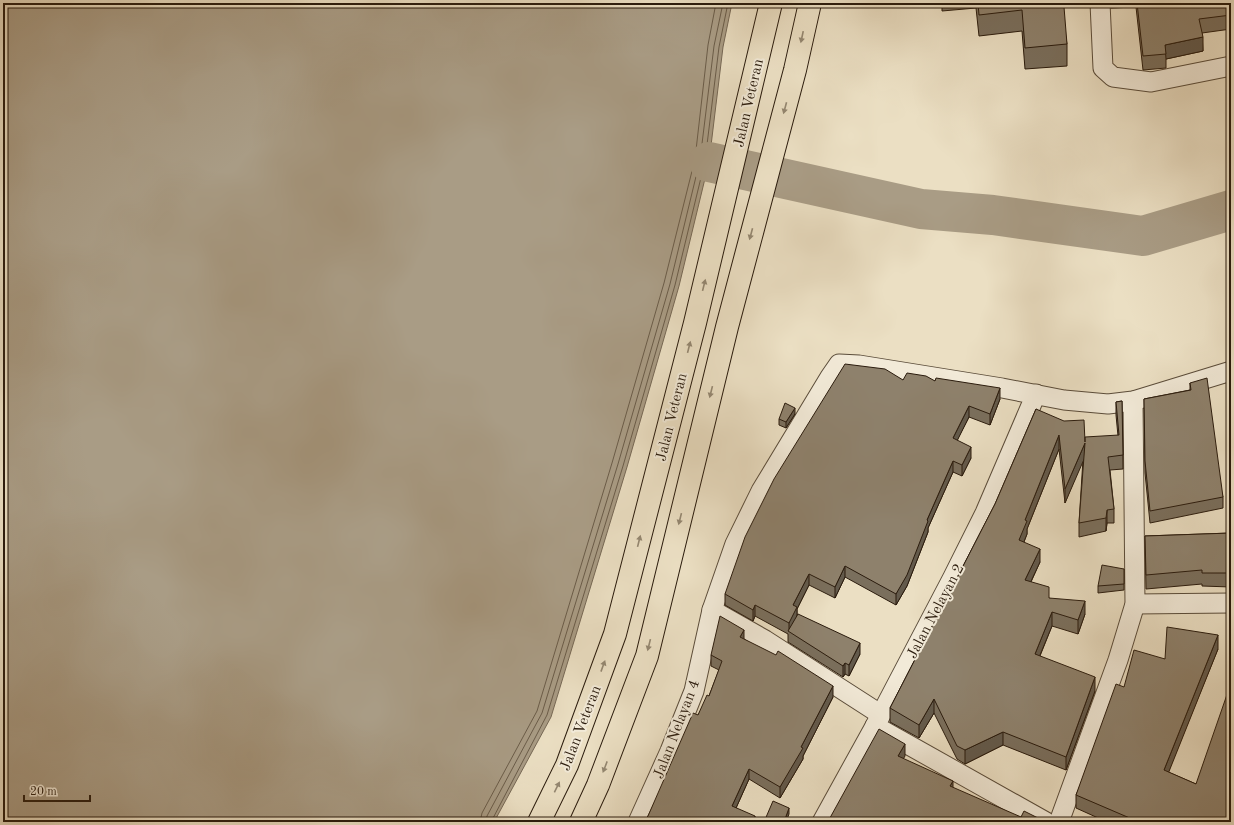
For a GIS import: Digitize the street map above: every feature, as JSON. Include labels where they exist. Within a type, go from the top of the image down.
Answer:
[{"type":"highway","name":"Jalan Veteran","points":[[539,822],[567,765],[615,634],[695,323],[771,3]]},
{"type":"highway","points":[[581,822],[598,785],[647,656],[727,327],[795,70],[810,3]]},
{"type":"street","points":[[1100,3],[1103,68],[1113,77],[1151,82],[1231,66]]},
{"type":"street","name":"Jalan Nelayan 4","points":[[638,822],[670,751],[694,691],[712,610],[735,544],[761,491],[839,364],[859,365],[1036,394]]},
{"type":"street","points":[[1036,394],[1064,400],[1108,404],[1133,401],[1231,371]]},
{"type":"street","name":"Jalan Nelayan 2","points":[[822,822],[878,720],[985,514],[1036,394]]},
{"type":"street","points":[[1059,822],[1118,660],[1135,604],[1133,401]]},
{"type":"street","points":[[1135,604],[1231,603]]},
{"type":"street","points":[[712,610],[765,640],[878,720],[1046,822]]},
{"type":"water","points":[[3,3],[732,3],[723,47],[709,162],[679,286],[627,467],[551,717],[494,822],[3,822]]},
{"type":"building","points":[[978,3],[1060,3],[1060,7],[1064,7],[1067,44],[1025,48],[1022,10],[979,15]]},
{"type":"building","points":[[1137,3],[1231,3],[1231,15],[1199,19],[1203,37],[1165,45],[1166,54],[1143,56]]},
{"type":"building","points":[[845,364],[885,369],[903,380],[907,373],[926,376],[935,381],[936,378],[1000,388],[990,414],[969,406],[953,438],[971,447],[962,465],[953,461],[927,520],[928,521],[907,575],[896,594],[845,566],[835,587],[809,574],[793,605],[797,607],[789,623],[755,605],[753,610],[725,594],[745,537],[774,479]]},
{"type":"building","points":[[1207,378],[1223,497],[1150,511],[1145,461],[1144,399],[1191,390],[1190,383]]},
{"type":"building","points":[[1122,401],[1123,455],[1108,457],[1114,509],[1107,510],[1106,518],[1079,523],[1085,443],[1065,489],[1059,435],[1025,520],[1027,521],[1019,540],[1040,549],[1025,580],[1049,587],[1049,598],[1085,601],[1078,620],[1052,612],[1035,654],[1095,677],[1066,757],[1003,732],[965,750],[957,746],[934,699],[919,725],[890,708],[995,504],[1036,409],[1064,421],[1084,420],[1085,442],[1085,437],[1119,435],[1116,402]]},
{"type":"building","points":[[785,403],[795,408],[786,422],[779,419]]},
{"type":"building","points":[[1231,533],[1231,573],[1202,573],[1202,570],[1146,575],[1145,536]]},
{"type":"building","points":[[1102,565],[1124,569],[1124,584],[1098,586]]},
{"type":"building","points":[[798,614],[860,643],[849,665],[845,663],[843,666],[788,631]]},
{"type":"building","points":[[720,616],[744,630],[740,637],[776,655],[778,651],[833,686],[801,747],[803,748],[780,787],[749,769],[732,806],[755,816],[752,822],[637,822],[644,820],[648,816],[693,713],[698,715],[707,695],[709,696],[722,661],[711,655]]},
{"type":"building","points":[[1167,627],[1218,635],[1164,770],[1196,784],[1231,683],[1231,822],[1139,822],[1076,795],[1116,684],[1124,687],[1134,650],[1165,659]]},
{"type":"building","points":[[879,729],[905,744],[898,756],[953,781],[950,786],[1021,817],[1024,811],[1046,822],[828,822]]},
{"type":"building","points":[[773,801],[789,808],[784,822],[764,822]]},
{"type":"waterway","points":[[709,162],[921,209],[993,215],[1143,236],[1231,210]]}]
